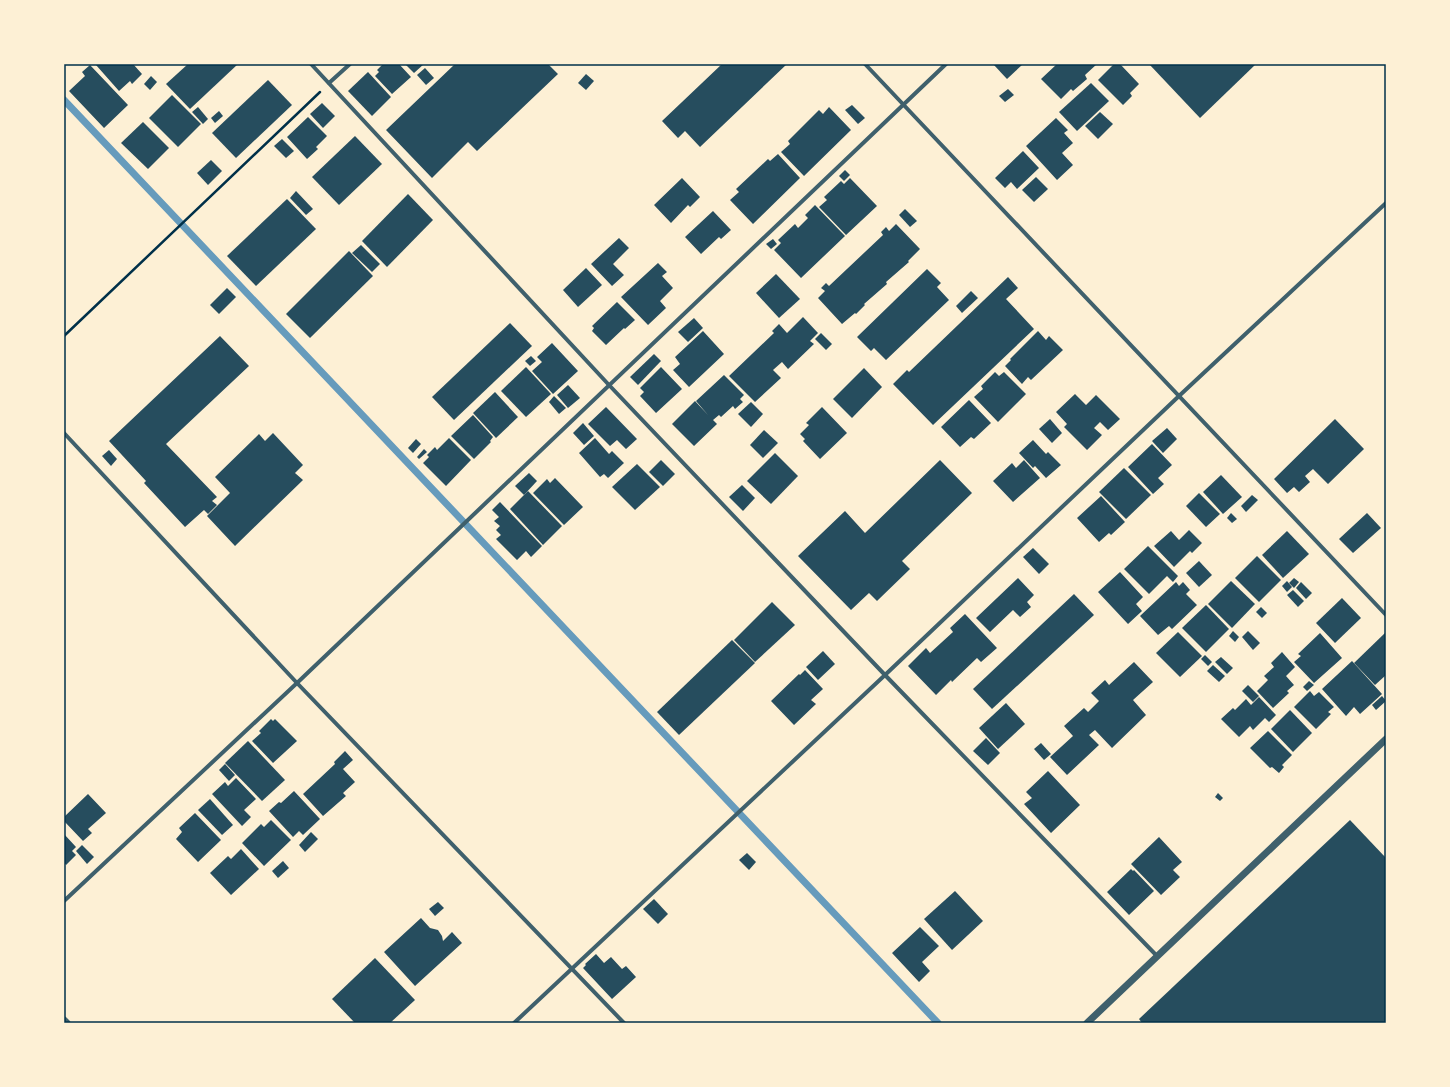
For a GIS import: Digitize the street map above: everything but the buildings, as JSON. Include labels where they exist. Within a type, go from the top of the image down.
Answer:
[{"type":"street","points":[[311,64],[609,385],[885,675],[1157,956]]},
{"type":"street","points":[[330,83],[350,64]]},
{"type":"street","points":[[865,64],[1386,615]]},
{"type":"street","points":[[64,901],[297,683],[946,64]]},
{"type":"street","points":[[514,1023],[885,675],[1179,396],[1386,203]]},
{"type":"street","points":[[64,433],[297,683],[624,1023]]},
{"type":"street","points":[[1087,1023],[1386,739]]},
{"type":"street","points":[[64,1020],[67,1023]]},
{"type":"path","points":[[64,336],[330,83]]},
{"type":"waterway","points":[[64,100],[938,1023]]}]
